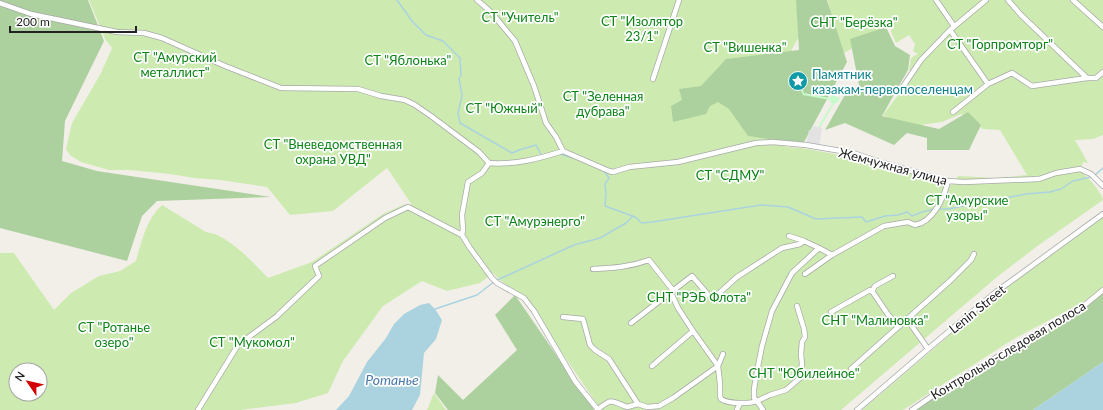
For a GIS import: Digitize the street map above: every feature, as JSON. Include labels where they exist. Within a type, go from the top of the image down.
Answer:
[{"type":"street","points":[[0,3],[31,14],[117,32],[144,33],[162,38],[225,66],[281,88],[358,89],[381,96],[405,100],[431,116],[479,152],[489,163],[508,164],[563,151],[556,137],[546,123],[534,86],[515,41],[491,12],[476,0]]},
{"type":"street","points":[[653,79],[679,0]]},
{"type":"street","points":[[936,0],[954,26]]},
{"type":"street","points":[[902,88],[922,60],[950,30],[986,0]]},
{"type":"street","points":[[1008,0],[1021,15],[1087,78]]},
{"type":"street","points":[[1073,0],[1103,27]]},
{"type":"street","points":[[950,30],[988,84]]},
{"type":"street","points":[[953,112],[988,84],[1012,73],[1032,86],[1096,78],[1103,72]]},
{"type":"street","name":"Жемчужная улица","points":[[563,151],[613,172],[629,167],[678,162],[756,143],[773,142],[806,145],[853,153],[948,181],[964,182],[1039,179],[1056,173],[1080,169],[1091,174],[1103,186]]},
{"type":"street","points":[[462,235],[462,215],[468,182],[482,173],[489,163]]},
{"type":"street","points":[[805,274],[832,255],[884,226],[908,222],[915,225],[926,222],[946,192],[948,181]]},
{"type":"street","points":[[198,410],[238,345],[276,317],[319,276],[315,266],[385,218],[408,207],[462,235],[480,263],[493,279],[497,283],[524,298],[534,311],[575,381],[598,410],[607,402],[612,401],[627,407],[638,404],[647,407],[659,406],[673,398],[718,366]]},
{"type":"street","name":"Lenin Street","points":[[857,410],[996,292],[1103,214]]},
{"type":"street","points":[[789,236],[804,241],[832,255]]},
{"type":"street","points":[[631,323],[692,276],[708,297],[711,298],[716,296],[737,277],[782,248],[800,244],[804,241]]},
{"type":"street","points":[[763,410],[754,398],[755,382],[762,346],[772,312],[792,273],[819,248]]},
{"type":"street","points":[[851,369],[971,260],[974,254]]},
{"type":"street","points":[[593,269],[619,268],[649,260],[672,290],[671,293],[678,308],[718,366]]},
{"type":"street","points":[[872,291],[874,286],[893,276]]},
{"type":"street","points":[[831,312],[870,290],[872,291]]},
{"type":"street","name":"Контрольно-следовая полоса","points":[[912,410],[935,394],[1086,304],[1103,290]]},
{"type":"street","points":[[872,291],[889,316],[900,326]]},
{"type":"street","points":[[723,354],[718,366],[721,399],[730,402],[752,403],[770,394],[786,390],[800,378],[802,364],[801,354],[804,329],[797,306]]},
{"type":"street","points":[[562,317],[583,319],[590,345],[609,360],[638,404]]},
{"type":"street","points":[[907,319],[928,349]]},
{"type":"street","points":[[652,366],[693,331]]},
{"type":"street","points":[[737,410],[740,403]]},
{"type":"green space","points":[[0,0],[88,0],[104,41],[65,121],[62,161],[97,171],[271,197],[157,201],[142,216],[127,261],[0,228]]},
{"type":"green space","points":[[89,0],[820,0],[792,49],[786,147],[802,148],[861,159],[952,185],[958,176],[997,178],[1027,175],[1000,130],[983,129],[961,114],[942,122],[906,127],[883,115],[913,73],[909,70],[911,58],[918,54],[913,51],[915,44],[909,35],[896,43],[891,32],[892,25],[839,56],[828,0],[1103,0],[1103,135],[1093,139],[1075,140],[1088,163],[1083,162],[1080,171],[1093,184],[1103,200],[1036,247],[997,277],[841,410],[601,410],[525,296],[501,281],[493,273],[480,283],[447,291],[422,281],[383,306],[343,361],[328,393],[296,403],[241,410],[0,410],[0,253],[14,253],[54,310],[71,293],[99,276],[120,271],[136,261],[148,224],[162,205],[206,232],[214,234],[231,243],[268,278],[312,262],[383,214],[405,204],[412,205],[387,168],[333,211],[290,215],[267,187],[170,174],[130,170],[109,170],[81,162],[70,155],[66,149],[72,123],[101,73],[112,48],[105,39]]},
{"type":"green space","points":[[796,0],[827,0],[847,62],[803,144],[748,136],[729,109],[718,102],[710,106],[706,114],[673,122],[671,106],[682,100],[679,89],[701,86],[726,59],[799,50]]},
{"type":"green space","points":[[886,27],[895,46],[910,55],[908,70],[882,116],[939,129],[968,112],[981,125],[969,150],[927,150],[927,138],[907,133],[894,145],[845,123],[825,130],[846,93],[859,85],[850,39]]},
{"type":"green space","points":[[798,76],[804,93],[830,98],[832,95],[840,98],[838,102],[834,104],[820,128],[818,127],[832,104],[830,100],[803,95],[798,84],[796,85],[792,80]]},
{"type":"green space","points":[[1103,217],[1103,287],[1085,301],[1012,340],[903,410],[862,410],[994,297]]},
{"type":"green space","points":[[1103,292],[1103,362],[1033,410],[910,410],[994,356]]},
{"type":"green space","points":[[515,295],[594,410],[448,410],[435,393],[438,375],[463,400],[517,350],[495,315]]},
{"type":"green space","points":[[434,393],[446,410],[427,410]]},
{"type":"shaded area","points":[[813,126],[822,128],[819,148],[806,145],[809,130],[812,130]]},
{"type":"water","name":"Ротанье","points":[[429,303],[442,320],[436,339],[424,353],[420,395],[412,410],[336,410],[349,396],[367,362],[386,338],[394,324],[404,314],[420,305]]},
{"type":"water","points":[[1103,362],[1103,410],[1033,410]]},
{"type":"waterway","points":[[397,0],[412,21],[426,35],[443,41],[460,58],[461,76],[459,78],[462,96],[458,113],[460,123],[512,153],[536,145],[542,156]]},
{"type":"waterway","points":[[560,154],[573,158]]},
{"type":"waterway","points":[[1095,175],[1103,168]]},
{"type":"waterway","points":[[601,170],[604,171],[609,178],[605,184],[605,206],[635,217],[642,223],[761,205],[788,207],[816,219],[862,217],[866,222],[885,216],[898,215],[907,212],[912,216],[934,209]]},
{"type":"waterway","points":[[938,209],[948,209],[1026,194],[1050,192],[1061,189],[1073,181],[1091,177]]},
{"type":"waterway","points":[[435,309],[477,295],[495,281],[574,245],[600,238],[626,223],[633,216]]},
{"type":"place","name":"Памятник казакам-первопоселенцам","points":[[798,81]]},
{"type":"park label","name":"СТ \"Учитель\"","points":[[520,17]]},
{"type":"park label","name":"СНТ \"Берёзка\"","points":[[854,22]]},
{"type":"park label","name":"СТ \"Изолятор 23/1\"","points":[[642,28]]},
{"type":"park label","name":"СТ \"Горпромторг\"","points":[[1000,44]]},
{"type":"park label","name":"СТ \"Вишенка\"","points":[[745,47]]},
{"type":"park label","name":"СТ \"Яблонька\"","points":[[408,60]]},
{"type":"park label","name":"СТ \"Амурский металлист\"","points":[[175,64]]},
{"type":"park label","name":"СТ \"Зеленная дубрава\"","points":[[603,104]]},
{"type":"park label","name":"СТ \"Южный\"","points":[[504,108]]},
{"type":"park label","name":"СТ \"Вневедомственная охрана УВД\"","points":[[333,152]]},
{"type":"park label","name":"СТ \"СДМУ\"","points":[[730,175]]},
{"type":"park label","name":"СТ \"Амурские узоры\"","points":[[967,208]]},
{"type":"park label","name":"СТ \"Амурэнерго\"","points":[[535,221]]},
{"type":"park label","name":"СНТ \"РЭБ Флота\"","points":[[699,297]]},
{"type":"park label","name":"СНТ \"Малиновка\"","points":[[875,320]]},
{"type":"park label","name":"СТ \"Ротанье озеро\"","points":[[114,334]]},
{"type":"park label","name":"СТ \"Мукомол\"","points":[[252,342]]},
{"type":"park label","name":"СНТ \"Юбилейное\"","points":[[804,373]]}]
